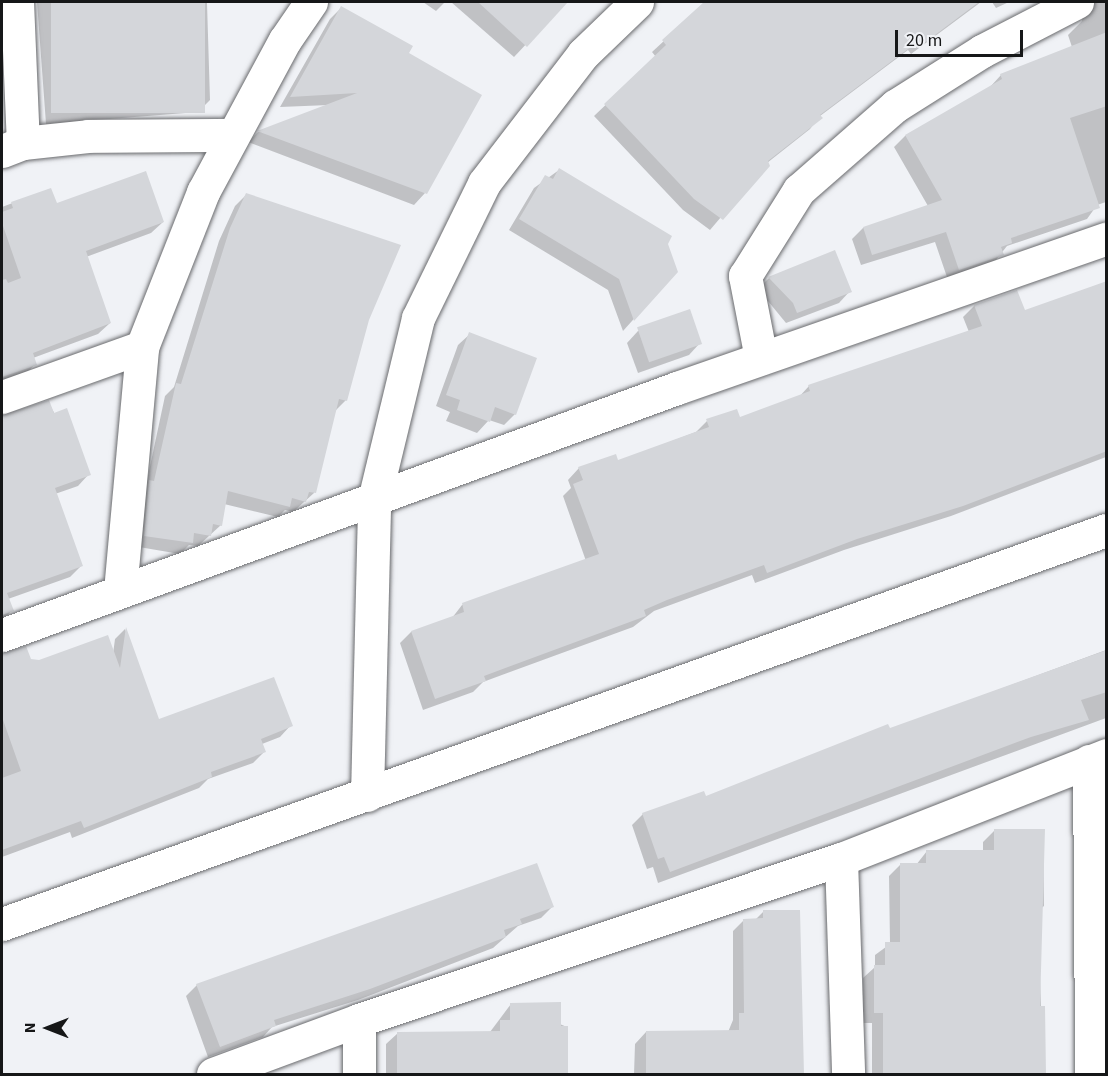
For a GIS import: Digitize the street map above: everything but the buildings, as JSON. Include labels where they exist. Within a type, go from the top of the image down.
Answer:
[{"type":"street","points":[[17,2],[13,147],[88,135],[233,135]]},
{"type":"street","points":[[120,591],[142,347],[202,192],[285,40],[310,2]]},
{"type":"street","points":[[367,795],[374,500],[418,318],[484,183],[583,54],[637,2]]},
{"type":"street","points":[[761,358],[745,276],[799,190],[895,106],[982,51],[1077,2]]},
{"type":"street","points":[[2,635],[761,358],[1107,239]]},
{"type":"street","points":[[2,397],[142,347]]},
{"type":"street","points":[[2,924],[1107,530]]},
{"type":"street","points":[[213,1074],[359,1020],[841,859],[1098,758],[1091,1074]]},
{"type":"street","points":[[841,859],[848,1074]]},
{"type":"street","points":[[359,1020],[359,1074]]}]
